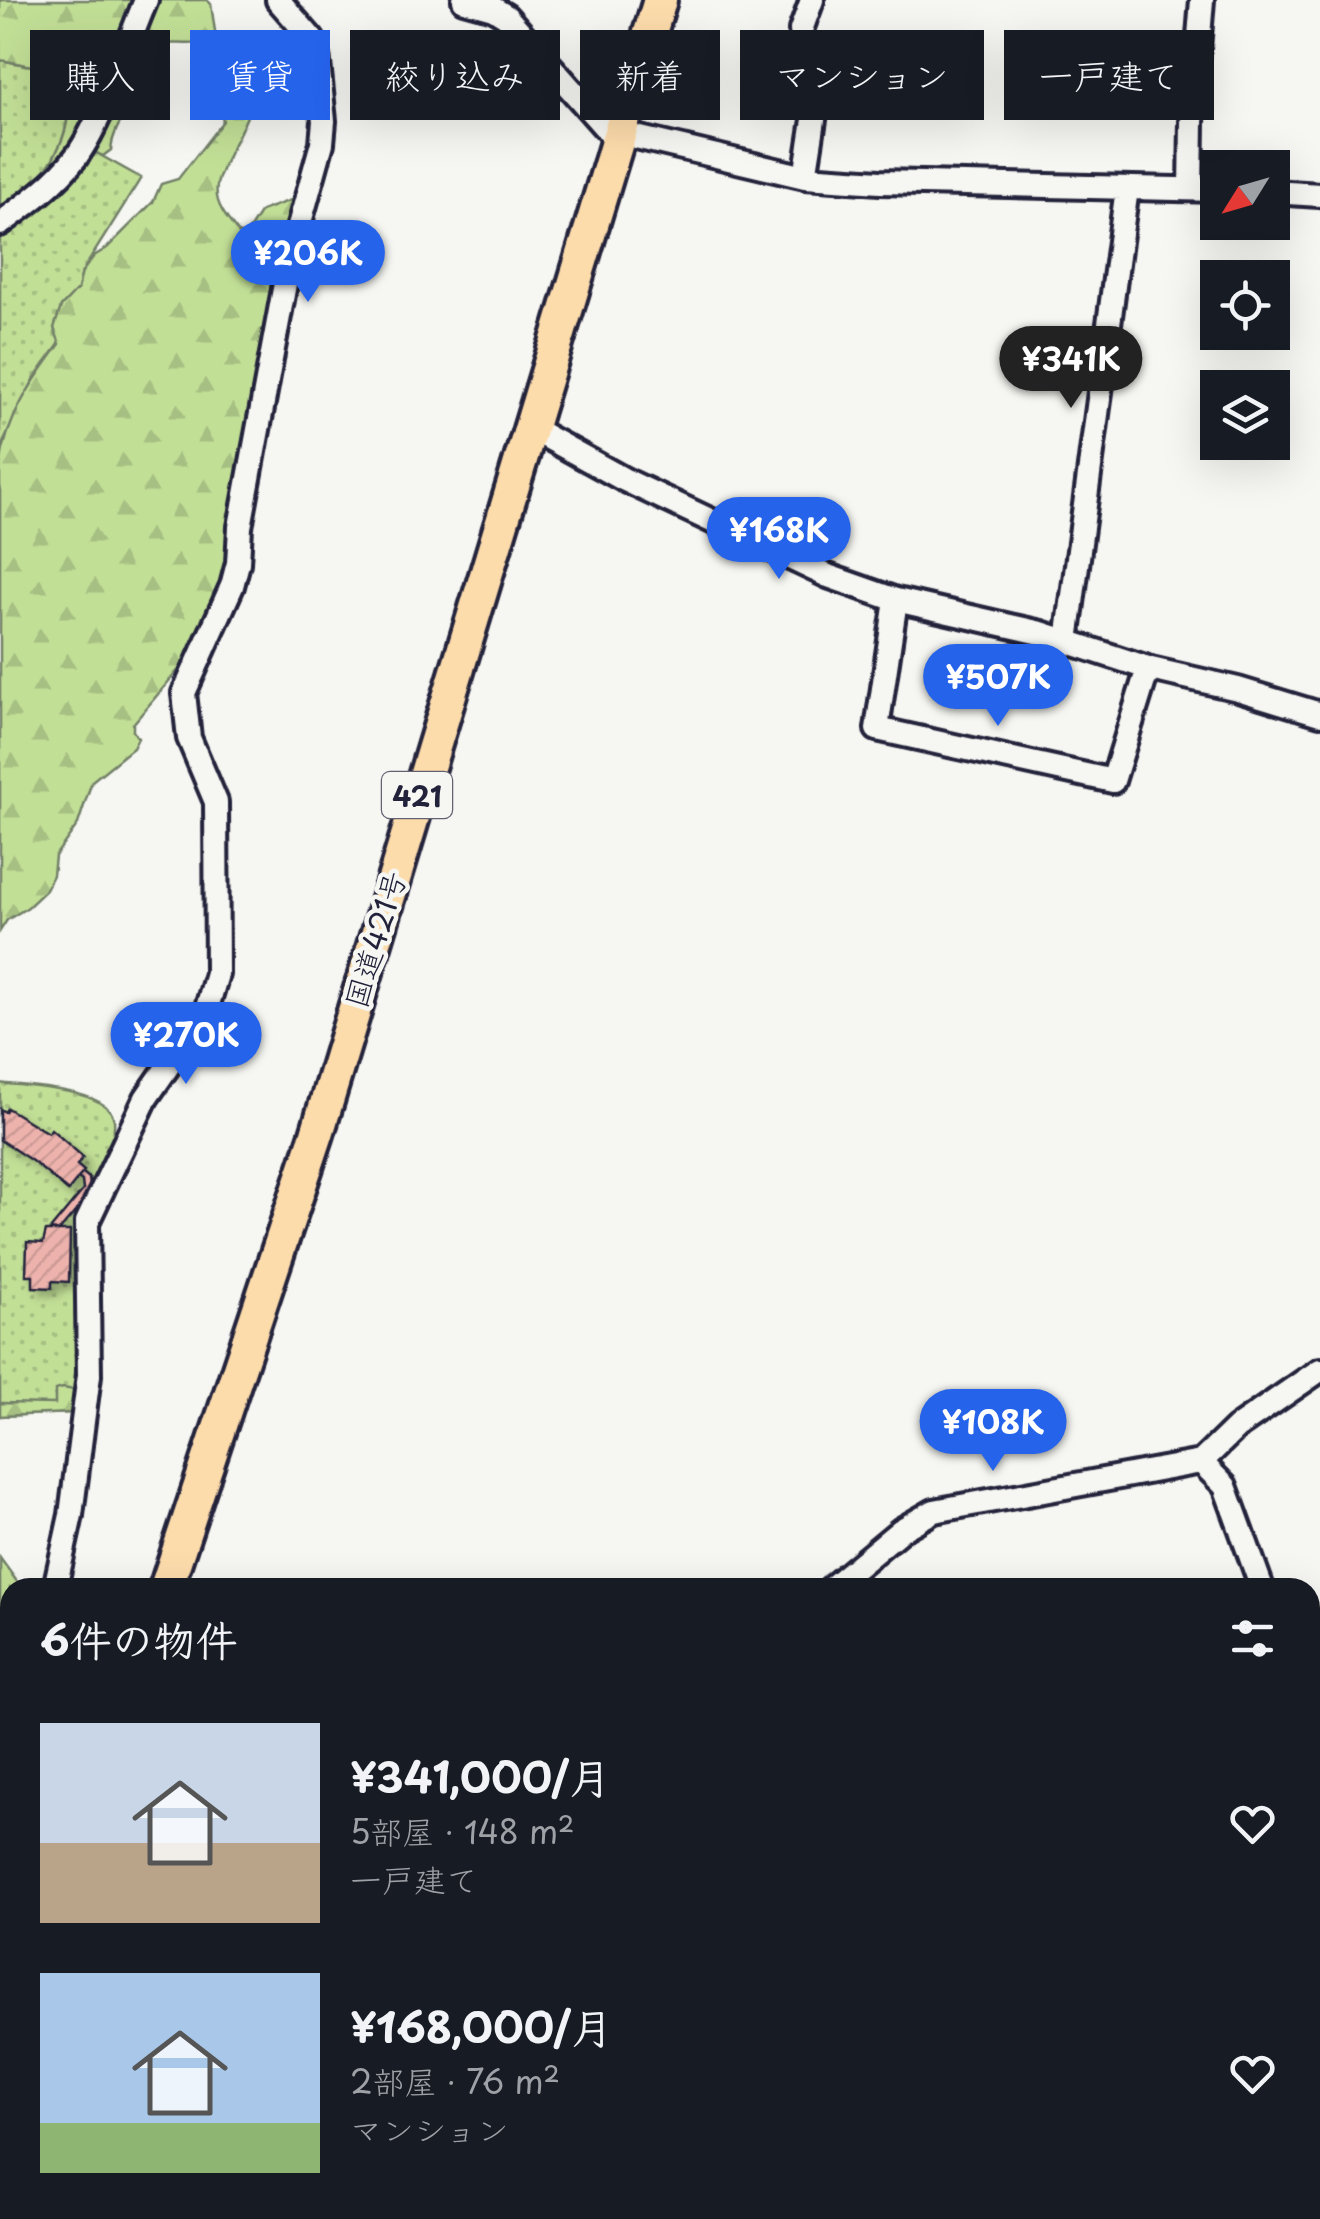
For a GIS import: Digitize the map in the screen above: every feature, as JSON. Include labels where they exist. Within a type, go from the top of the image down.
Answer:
[{"type":"highway","name":"国道421号","points":[[169,1578],[316,1134],[660,0]]},
{"type":"street","points":[[0,224],[54,180],[77,155],[146,0]]},
{"type":"street","points":[[57,1578],[71,1515],[88,1375],[87,1222],[146,1098],[206,1011],[217,974],[216,802],[188,738],[184,694],[235,575],[240,527],[289,262],[322,143],[324,120],[312,39],[278,0]]},
{"type":"street","points":[[464,0],[506,16],[618,137],[805,177],[1200,189]]},
{"type":"street","points":[[805,177],[820,75],[802,40],[812,0]]},
{"type":"street","points":[[1191,189],[1202,0]]},
{"type":"street","points":[[1067,641],[1128,188]]},
{"type":"street","points":[[1290,193],[1320,194]]},
{"type":"street","points":[[529,427],[623,479],[828,576],[896,600],[1067,641],[1152,669],[1320,714]]},
{"type":"street","points":[[896,600],[877,729],[1114,781],[1144,681],[1152,669]]},
{"type":"street","points":[[843,1578],[900,1530],[934,1511],[1201,1462],[1236,1428],[1320,1370]]},
{"type":"street","points":[[1201,1462],[1225,1486],[1258,1578]]},
{"type":"green space","points":[[0,0],[134,0],[121,30],[30,30],[30,66],[0,60]]},
{"type":"green space","points":[[158,0],[207,0],[211,4],[215,30],[190,30],[190,43],[170,43],[170,30],[145,30]]},
{"type":"green space","points":[[0,60],[30,66],[30,120],[68,120],[45,171],[78,134],[93,151],[141,178],[82,272],[78,289],[61,307],[60,343],[34,379],[3,443],[0,465]]},
{"type":"green space","points":[[68,120],[84,120],[78,134],[45,171],[59,146]]},
{"type":"green space","points":[[106,120],[123,120],[111,150],[103,156],[93,151]]},
{"type":"green space","points":[[245,120],[217,189],[219,205],[239,234],[247,233],[261,211],[302,196],[233,561],[186,673],[180,668],[133,724],[138,738],[133,748],[92,781],[78,824],[55,856],[53,875],[45,891],[7,920],[0,931],[3,448],[22,401],[60,344],[54,328],[61,307],[78,289],[82,272],[153,202],[161,184],[178,179],[223,121]]},
{"type":"green space","points":[[0,1083],[82,1095],[109,1109],[114,1120],[108,1158],[96,1195],[82,1395],[71,1413],[0,1416]]},
{"type":"green space","points":[[55,1390],[74,1390],[81,1398],[71,1413],[0,1416],[0,1403],[55,1404]]},
{"type":"green space","points":[[0,1558],[14,1578],[0,1578]]},
{"type":"building","points":[[7,1108],[48,1133],[51,1129],[83,1157],[77,1165],[84,1171],[68,1191],[0,1140],[0,1109],[5,1112]]},
{"type":"building","points":[[83,1173],[89,1178],[91,1193],[59,1231],[50,1230],[83,1190],[78,1178]]},
{"type":"building","points":[[46,1231],[70,1231],[69,1282],[52,1281],[52,1288],[33,1287],[33,1275],[26,1275],[27,1242],[43,1243]]}]
